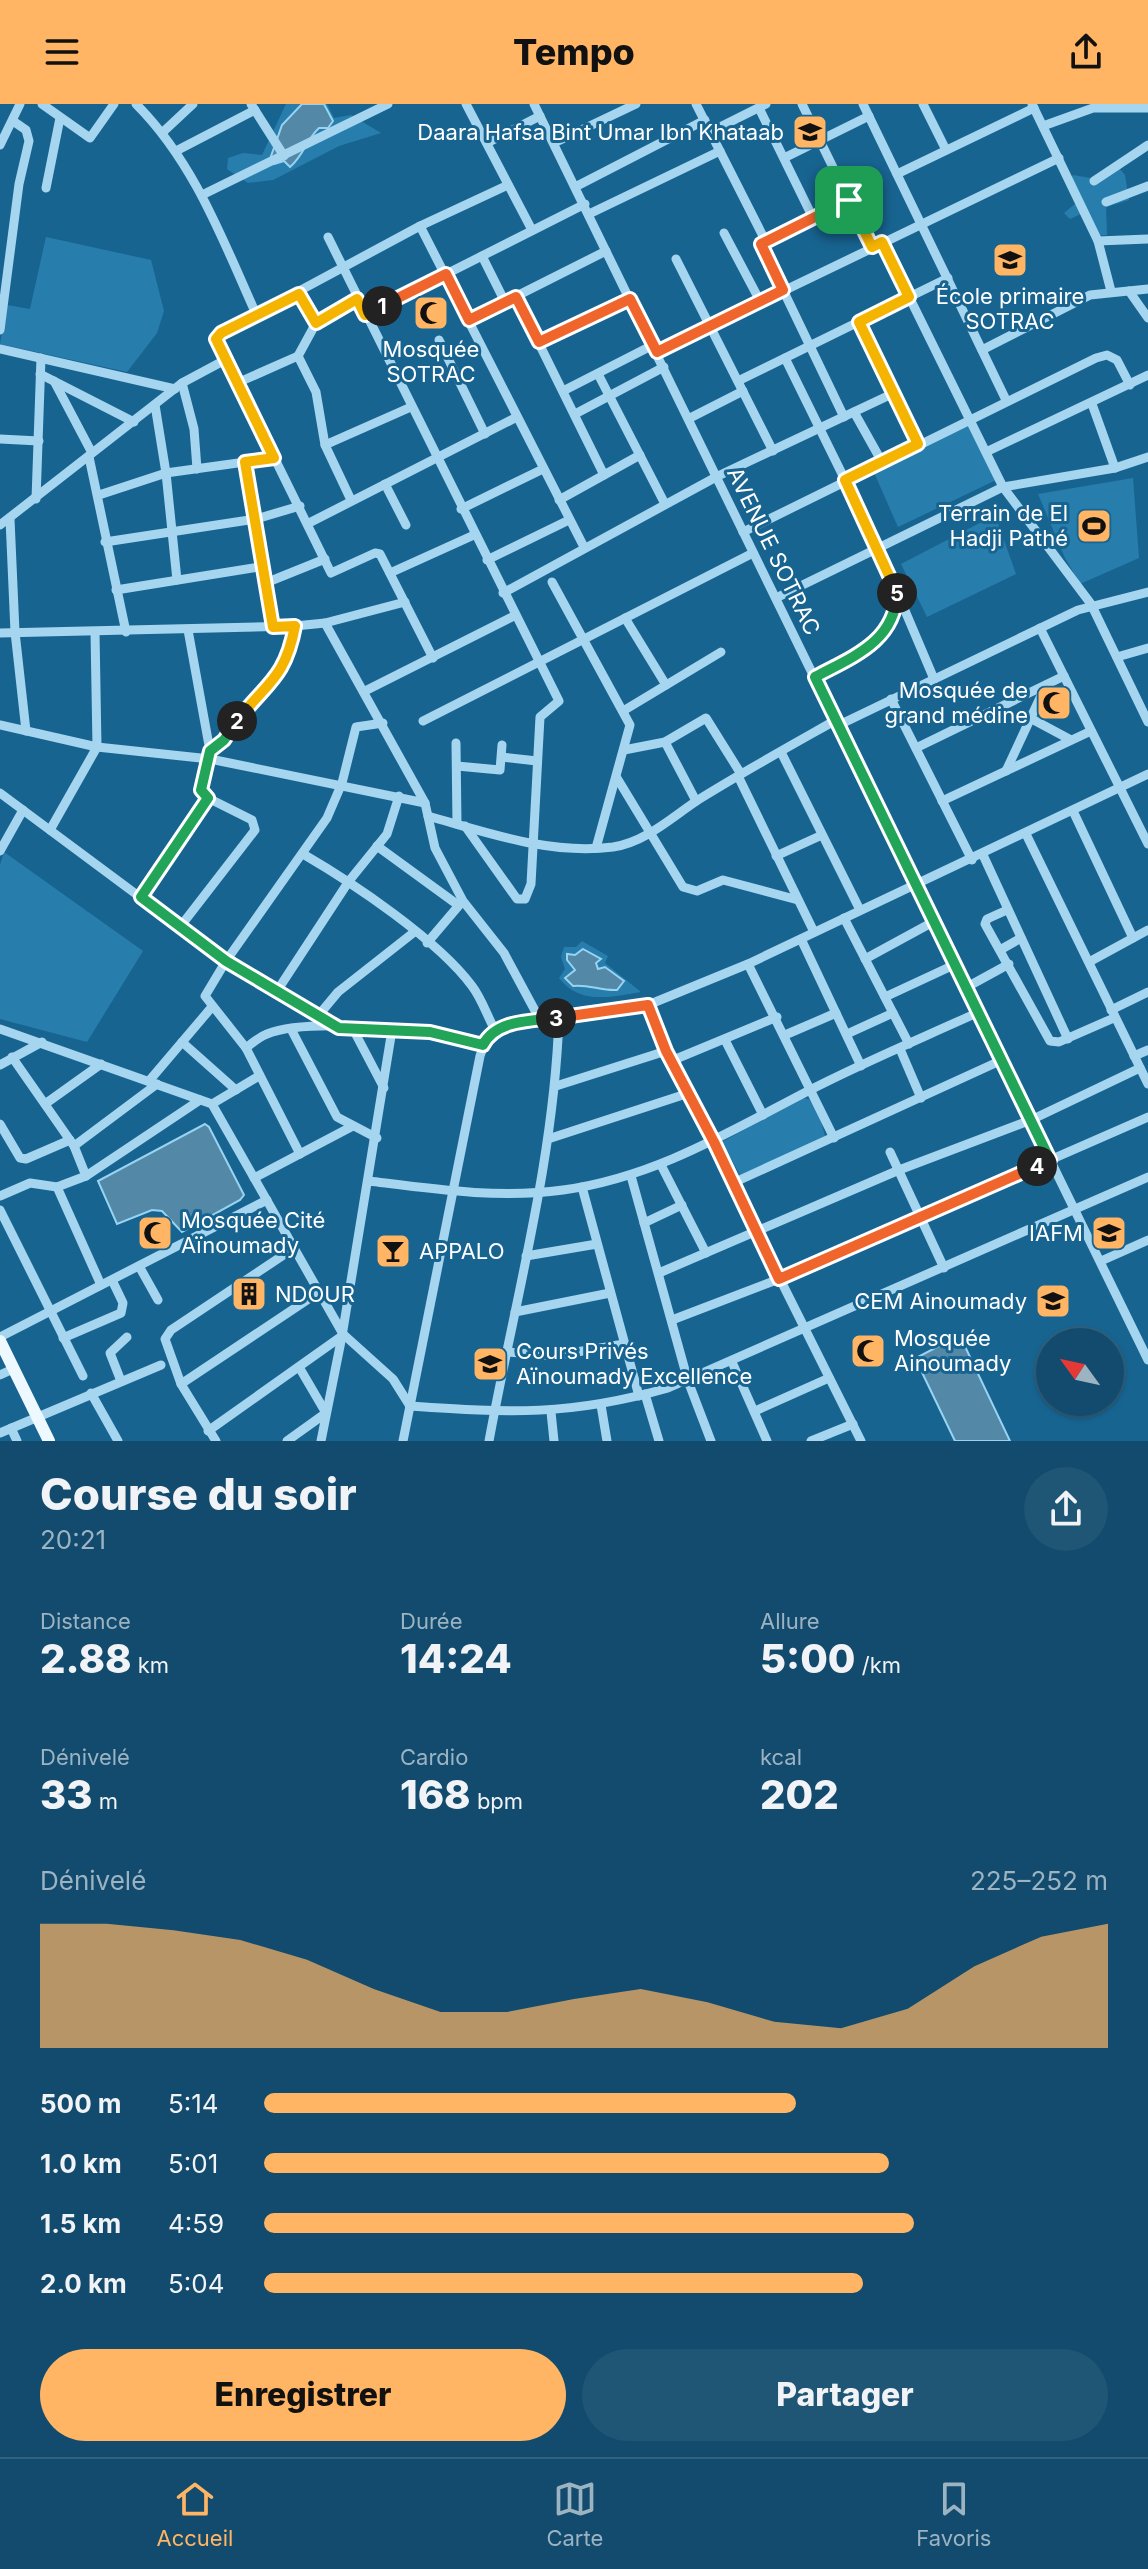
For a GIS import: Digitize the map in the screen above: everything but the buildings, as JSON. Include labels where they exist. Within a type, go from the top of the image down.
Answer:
[{"type":"main road","points":[[0,1339],[49,1441]]},
{"type":"street","points":[[0,145],[20,104]]},
{"type":"street","points":[[42,104],[90,138],[114,104]]},
{"type":"street","points":[[136,104],[163,132],[202,195],[257,316]]},
{"type":"street","points":[[163,132],[193,104]]},
{"type":"street","points":[[202,195],[388,104]]},
{"type":"street","points":[[466,104],[532,230]]},
{"type":"street","name":"AVENUE SOTRAC","points":[[534,104],[577,186],[1148,1360]]},
{"type":"street","points":[[554,143],[636,104]]},
{"type":"street","points":[[696,104],[766,242]]},
{"type":"street","points":[[802,104],[849,200],[909,297],[1003,487],[1091,604],[1148,722]]},
{"type":"street","points":[[863,104],[1006,400]]},
{"type":"street","points":[[925,104],[946,150]]},
{"type":"street","points":[[710,132],[763,106],[813,218]]},
{"type":"street","points":[[897,174],[1033,106],[1098,241],[1111,291]]},
{"type":"street","points":[[1043,126],[1074,113],[1108,106],[1148,108]]},
{"type":"street","points":[[176,151],[253,107],[284,156]]},
{"type":"street","points":[[487,143],[540,116]]},
{"type":"street","points":[[784,158],[869,116]]},
{"type":"street","points":[[46,188],[60,118]]},
{"type":"street","points":[[577,186],[705,120]]},
{"type":"street","points":[[0,330],[19,184],[29,141],[26,130],[13,121]]},
{"type":"street","points":[[1094,181],[1148,145]]},
{"type":"street","points":[[365,315],[532,230],[720,151]]},
{"type":"street","points":[[563,391],[711,326],[1059,158]]},
{"type":"street","points":[[433,658],[378,553],[332,574],[216,339],[221,333],[299,294],[420,226],[508,185]]},
{"type":"street","points":[[1106,202],[1148,186]]},
{"type":"street","points":[[844,417],[761,244],[849,200]]},
{"type":"street","points":[[420,226],[584,547]]},
{"type":"street","points":[[724,233],[760,301]]},
{"type":"street","points":[[328,237],[537,663],[559,701],[540,717],[531,884],[522,900],[517,899],[461,825],[456,743]]},
{"type":"street","points":[[1098,241],[1148,239]]},
{"type":"street","points":[[469,320],[606,251]]},
{"type":"street","points":[[482,256],[505,302]]},
{"type":"street","points":[[676,259],[773,451]]},
{"type":"street","points":[[738,381],[948,278]]},
{"type":"street","points":[[982,350],[1090,295],[1148,289]]},
{"type":"street","points":[[1129,291],[1148,318]]},
{"type":"street","points":[[299,294],[316,323]]},
{"type":"street","points":[[516,297],[604,475]]},
{"type":"street","points":[[237,383],[298,356],[316,323],[357,299]]},
{"type":"street","points":[[539,342],[630,299]]},
{"type":"street","points":[[859,322],[918,444]]},
{"type":"street","points":[[439,340],[485,434]]},
{"type":"street","points":[[0,349],[179,386]]},
{"type":"street","points":[[743,532],[1006,400],[1107,355],[1117,360],[1130,385]]},
{"type":"street","points":[[298,356],[316,392],[325,445],[351,500]]},
{"type":"street","points":[[36,499],[41,358]]},
{"type":"street","points":[[785,358],[878,547],[934,679]]},
{"type":"street","points":[[0,525],[179,386],[225,360]]},
{"type":"street","points":[[575,414],[664,367]]},
{"type":"street","points":[[40,374],[134,422]]},
{"type":"street","points":[[598,374],[665,504]]},
{"type":"street","points":[[986,452],[1147,380]]},
{"type":"street","points":[[54,381],[90,455],[105,542],[126,632]]},
{"type":"street","points":[[179,386],[194,429],[197,469]]},
{"type":"street","points":[[690,418],[743,391]]},
{"type":"street","points":[[503,593],[718,476],[894,393]]},
{"type":"street","points":[[1092,404],[1115,468]]},
{"type":"street","points":[[155,405],[166,473],[177,580]]},
{"type":"street","points":[[325,445],[411,407]]},
{"type":"street","points":[[854,412],[882,462]]},
{"type":"street","points":[[309,523],[517,417]]},
{"type":"street","points":[[0,439],[39,441]]},
{"type":"street","points":[[559,500],[640,455]]},
{"type":"street","points":[[776,598],[1003,487],[1115,468],[1148,457]]},
{"type":"street","points":[[99,495],[166,473],[274,458]]},
{"type":"street","points":[[245,462],[268,582],[273,627]]},
{"type":"street","points":[[461,509],[543,469]]},
{"type":"street","points":[[385,484],[406,525]]},
{"type":"street","points":[[105,542],[256,519],[300,506]]},
{"type":"street","points":[[10,519],[15,632],[26,731]]},
{"type":"street","points":[[487,560],[569,520]]},
{"type":"street","points":[[390,573],[474,535]]},
{"type":"street","points":[[423,721],[753,553]]},
{"type":"street","points":[[268,582],[325,559]]},
{"type":"street","points":[[116,590],[265,566]]},
{"type":"street","points":[[552,582],[630,725],[596,848]]},
{"type":"street","points":[[428,816],[532,845],[617,847],[649,834],[739,775],[838,723],[1091,604],[1148,592]]},
{"type":"street","points":[[815,677],[874,645],[890,623],[898,595]]},
{"type":"street","points":[[0,633],[295,626],[325,623],[405,602]]},
{"type":"street","points":[[365,691],[514,616]]},
{"type":"street","points":[[625,618],[666,685]]},
{"type":"street","points":[[325,623],[425,803],[435,848],[460,903]]},
{"type":"street","points":[[210,755],[279,675],[287,661],[295,626]]},
{"type":"street","points":[[1040,628],[1148,844]]},
{"type":"street","points":[[180,927],[255,830],[252,820],[208,798],[201,790],[210,755],[188,630]]},
{"type":"street","points":[[50,830],[97,747],[95,632]]},
{"type":"street","points":[[1117,657],[1148,648]]},
{"type":"street","points":[[623,711],[721,652]]},
{"type":"street","points":[[916,748],[1064,676]]},
{"type":"street","points":[[1006,771],[1046,685]]},
{"type":"street","points":[[891,699],[972,860]]},
{"type":"street","points":[[624,750],[665,742],[706,718],[739,775],[814,932]]},
{"type":"street","points":[[1030,718],[1071,740]]},
{"type":"street","points":[[300,1154],[246,1048],[211,1008],[205,996],[226,961],[327,818],[342,783],[356,727],[383,723]]},
{"type":"street","points":[[0,725],[97,747],[210,755],[425,803]]},
{"type":"street","points":[[942,801],[1091,731]]},
{"type":"street","points":[[665,742],[696,801]]},
{"type":"street","points":[[457,766],[500,770],[502,745]]},
{"type":"street","points":[[781,752],[860,910]]},
{"type":"street","points":[[502,757],[537,761]]},
{"type":"street","points":[[403,1441],[483,1045],[495,1030],[540,1020],[648,1005],[748,964],[860,910],[916,887],[1148,774]]},
{"type":"street","points":[[617,778],[649,834],[687,889],[697,891],[723,880],[798,900]]},
{"type":"street","points":[[0,793],[226,961],[339,1028]]},
{"type":"street","points":[[277,991],[349,881],[387,834],[399,796]]},
{"type":"street","points":[[141,897],[208,798]]},
{"type":"street","points":[[1,846],[23,810]]},
{"type":"street","points":[[1073,811],[1133,938]]},
{"type":"street","points":[[1026,834],[1148,1084]]},
{"type":"street","points":[[776,856],[822,835]]},
{"type":"street","points":[[377,846],[460,903],[504,953],[540,1020]]},
{"type":"street","points":[[303,854],[349,881],[427,943],[470,984],[495,1030]]},
{"type":"street","points":[[983,855],[1068,1039]]},
{"type":"street","points":[[427,943],[460,903]]},
{"type":"street","points":[[1007,910],[985,921],[1048,1039],[1055,1043],[1068,1039],[1148,992]]},
{"type":"street","points":[[844,918],[893,1013],[921,1098]]},
{"type":"street","points":[[865,959],[933,922]]},
{"type":"street","points":[[1089,962],[1148,930]]},
{"type":"street","points":[[318,1016],[338,992],[413,933]]},
{"type":"street","points":[[1000,950],[1021,938]]},
{"type":"street","points":[[801,939],[861,1066]]},
{"type":"street","points":[[748,964],[777,1017],[834,1138]]},
{"type":"street","points":[[885,997],[956,964]]},
{"type":"street","points":[[967,987],[1009,964]]},
{"type":"street","points":[[648,1005],[666,1051],[861,1441]]},
{"type":"street","points":[[0,1124],[20,1158],[26,1159],[72,1143],[153,1083],[211,1008]]},
{"type":"street","points":[[369,1181],[455,1192],[539,1193],[631,1176],[714,1142],[811,1089],[979,1012]]},
{"type":"street","points":[[785,1035],[836,1013]]},
{"type":"street","points":[[847,1034],[893,1013]]},
{"type":"street","points":[[489,1441],[548,1139],[556,1086],[559,1017]]},
{"type":"street","points":[[671,1061],[777,1017]]},
{"type":"street","points":[[246,1048],[265,1035],[291,1029],[339,1028],[430,1032],[483,1045]]},
{"type":"street","points":[[0,1029],[212,1104],[342,1335],[393,1379],[410,1406]]},
{"type":"street","points":[[291,1029],[337,1117],[377,1138]]},
{"type":"street","points":[[353,1029],[384,1088]]},
{"type":"street","points":[[321,1441],[377,1138],[392,1030]]},
{"type":"street","points":[[725,1040],[763,1115]]},
{"type":"street","points":[[0,1065],[42,1042]]},
{"type":"street","points":[[182,1042],[236,1090]]},
{"type":"street","points":[[1134,1056],[1148,1050]]},
{"type":"street","points":[[556,1086],[666,1051]]},
{"type":"street","points":[[12,1057],[72,1143],[86,1176]]},
{"type":"street","points":[[733,1183],[1002,1060]]},
{"type":"street","points":[[45,1104],[101,1064]]},
{"type":"street","points":[[659,1273],[899,1170],[1031,1120],[1140,1068]]},
{"type":"street","points":[[212,1104],[259,1076]]},
{"type":"street","points":[[548,1139],[689,1093]]},
{"type":"street","points":[[0,1196],[30,1183],[57,1187],[86,1176],[200,1100]]},
{"type":"street","points":[[672,1320],[779,1279],[1148,1117]]},
{"type":"street","points":[[254,1178],[351,1127]]},
{"type":"street","points":[[890,1152],[944,1268]]},
{"type":"street","points":[[661,1165],[706,1253]]},
{"type":"street","points":[[631,1176],[688,1381],[711,1441]]},
{"type":"street","points":[[410,1406],[551,1412],[601,1405],[688,1381],[1148,1177]]},
{"type":"street","points":[[57,1187],[101,1285]]},
{"type":"street","points":[[582,1187],[624,1344],[659,1441]]},
{"type":"street","points":[[0,1339],[267,1200]]},
{"type":"street","points":[[644,1223],[682,1205]]},
{"type":"street","points":[[0,1210],[83,1376]]},
{"type":"street","points":[[1101,1261],[1148,1240]]},
{"type":"street","points":[[526,1256],[597,1244]]},
{"type":"street","points":[[216,1441],[181,1384],[165,1346],[167,1334],[294,1248]]},
{"type":"street","points":[[139,1266],[158,1300]]},
{"type":"street","points":[[63,1338],[121,1313],[123,1303],[112,1280]]},
{"type":"street","points":[[181,1384],[319,1292]]},
{"type":"street","points":[[515,1312],[610,1293]]},
{"type":"street","points":[[208,1431],[342,1335]]},
{"type":"street","points":[[121,1381],[110,1353],[127,1337]]},
{"type":"street","points":[[507,1352],[553,1356],[624,1344]]},
{"type":"street","points":[[732,1362],[767,1441]]},
{"type":"street","points":[[0,1433],[161,1365]]},
{"type":"street","points":[[299,1367],[326,1413]]},
{"type":"street","points":[[0,1375],[13,1369]]},
{"type":"street","points":[[755,1411],[829,1378]]},
{"type":"street","points":[[91,1393],[118,1441]]},
{"type":"street","points":[[601,1405],[607,1441]]},
{"type":"street","points":[[551,1412],[554,1441]]},
{"type":"street","points":[[287,1441],[326,1413]]},
{"type":"street","points":[[811,1441],[853,1424]]},
{"type":"street","points":[[11,1428],[17,1441]]},
{"type":"shaded area","points":[[286,104],[327,104],[334,118],[351,115],[381,133],[339,146],[273,180],[248,183],[227,169],[228,158],[243,153],[262,155]]},
{"type":"shaded area","points":[[302,104],[324,104],[333,121],[328,128],[319,128],[290,167],[284,161],[274,164],[270,159],[282,125]]},
{"type":"shaded area","points":[[1115,163],[1125,175],[1129,200],[1106,207],[1107,235],[1094,236],[1083,213],[1070,219],[1064,213],[1076,203],[1068,180],[1073,175],[1091,178]]},
{"type":"shaded area","points":[[46,237],[151,260],[164,311],[157,333],[127,372],[0,344],[7,305],[30,309]]},
{"type":"shaded area","points":[[968,424],[996,480],[898,527],[872,468]]},
{"type":"shaded area","name":"Terrain de El Hadji Pathé","points":[[1133,478],[1139,558],[1080,584],[1065,558],[1038,494]]},
{"type":"shaded area","points":[[995,515],[1016,574],[927,617],[901,564]]},
{"type":"shaded area","points":[[4,852],[143,951],[87,1042],[0,1019],[0,865]]},
{"type":"shaded area","points":[[582,941],[608,956],[605,963],[641,992],[596,997],[567,987],[559,978],[565,969],[561,957],[564,947],[576,947]]},
{"type":"shaded area","points":[[583,949],[601,959],[596,963],[598,969],[605,967],[624,981],[617,990],[573,986],[565,978],[575,970],[567,960],[567,954],[575,955]]},
{"type":"shaded area","points":[[802,1098],[809,1099],[819,1114],[825,1136],[741,1177],[722,1142]]},
{"type":"shaded area","points":[[205,1124],[244,1195],[240,1200],[182,1232],[162,1211],[152,1210],[117,1224],[98,1181]]},
{"type":"shaded area","points":[[954,1338],[961,1338],[1010,1441],[955,1441],[917,1362],[918,1357]]},
{"type":"place","name":"Daara Hafsa Bint Umar Ibn Khataab","points":[[810,132]]},
{"type":"place","name":"École primaire SOTRAC","points":[[1010,260]]},
{"type":"place","name":"Mosquée SOTRAC","points":[[431,313]]},
{"type":"place","name":"Terrain de El Hadji Pathé","points":[[1094,526]]},
{"type":"place","name":"Mosquée de grand médine","points":[[1054,703]]},
{"type":"place","name":"Mosquée Cité Aïnoumady","points":[[155,1233]]},
{"type":"place","name":"IAFM","points":[[1109,1233]]},
{"type":"place","name":"APPALO","points":[[393,1251]]},
{"type":"place","name":"NDOUR","points":[[249,1294]]},
{"type":"place","name":"CEM Ainoumady","points":[[1053,1301]]},
{"type":"place","name":"Mosquée Ainoumady","points":[[868,1351]]},
{"type":"place","name":"Cours Privés Aïnoumady Excellence","points":[[490,1364]]},
{"type":"route","points":[[849,200],[872,247],[882,242],[909,297],[859,322],[918,444],[845,480],[898,595],[890,623],[874,645],[815,677],[1050,1160],[779,1279],[714,1142],[666,1051],[648,1005],[502,1027],[491,1033],[483,1045],[430,1032],[339,1028],[226,961],[141,897],[208,798],[201,790],[210,751],[218,747],[245,711],[279,675],[287,661],[295,626],[273,627],[268,582],[245,462],[274,458],[216,339],[221,333],[299,294],[316,323],[357,299],[365,315],[446,274],[469,320],[516,297],[539,342],[630,299],[657,352],[783,290],[761,244],[849,200]]}]
